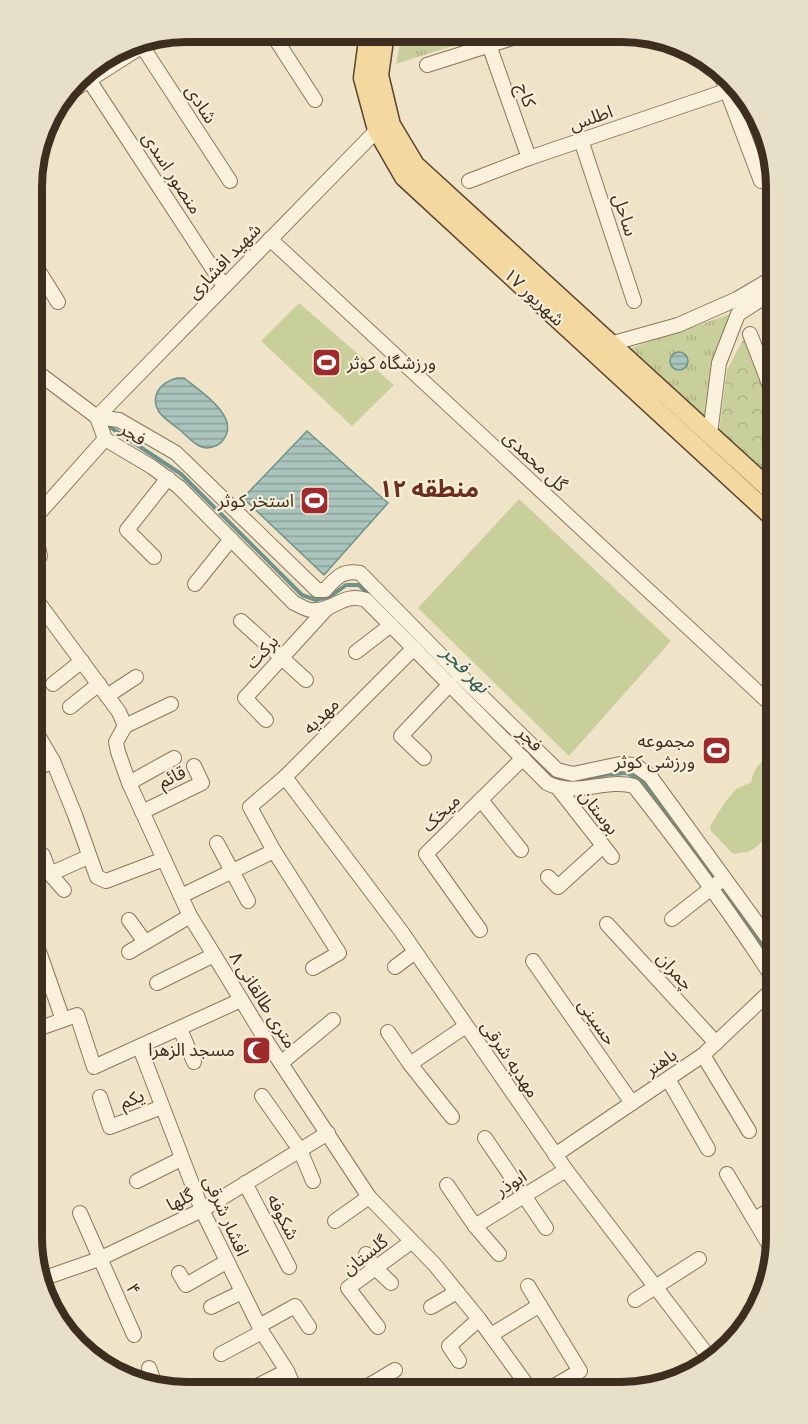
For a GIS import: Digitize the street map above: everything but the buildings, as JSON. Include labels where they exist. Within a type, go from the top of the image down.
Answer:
[{"type":"main road","name":"۱۷ شهریور","points":[[368,42],[363,78],[404,177],[766,511]]},
{"type":"main road","name":"۱۷ شهریور","points":[[384,42],[379,75],[384,127],[416,165],[766,486]]},
{"type":"street","points":[[277,42],[315,100]]},
{"type":"street","points":[[427,65],[499,42]]},
{"type":"street","name":"کاج","points":[[489,45],[529,158]]},
{"type":"street","name":"شادی","points":[[144,49],[230,181]]},
{"type":"street","points":[[89,80],[128,55]]},
{"type":"street","name":"منصور اسدی","points":[[89,80],[224,286]]},
{"type":"street","points":[[724,85],[761,181]]},
{"type":"street","name":"اطلس","points":[[469,181],[529,158],[726,91]]},
{"type":"street","name":"شهید افشاری","points":[[97,417],[270,239],[384,127]]},
{"type":"street","name":"ساحل","points":[[581,140],[634,301]]},
{"type":"street","name":"گل محمدی","points":[[270,239],[766,700]]},
{"type":"street","points":[[42,276],[58,302]]},
{"type":"street","points":[[610,344],[678,325],[738,299],[766,282]]},
{"type":"street","points":[[710,434],[719,363],[738,314],[766,296]]},
{"type":"street","points":[[750,334],[766,376]]},
{"type":"street","points":[[42,376],[97,417]]},
{"type":"street","name":"فجر","points":[[558,788],[547,783],[366,600],[355,596],[328,607],[311,610],[294,603],[179,487],[105,440],[97,417],[119,420],[176,453],[317,590],[325,590],[338,576],[350,571],[360,573],[557,770],[573,774],[620,764],[635,765],[643,770],[650,776],[766,935]]},
{"type":"street","points":[[42,510],[105,440]]},
{"type":"street","points":[[154,557],[127,530],[168,478]]},
{"type":"street","points":[[195,584],[231,539]]},
{"type":"street","points":[[42,607],[119,712],[125,726],[171,704]]},
{"type":"street","name":"برکت","points":[[266,720],[245,698],[328,607]]},
{"type":"street","points":[[241,621],[306,680]]},
{"type":"street","points":[[357,652],[391,625]]},
{"type":"street","name":"مهدیه","points":[[274,851],[250,807],[285,777],[414,648]]},
{"type":"street","points":[[53,684],[82,661]]},
{"type":"street","points":[[70,707],[103,690],[136,677]]},
{"type":"street","points":[[424,758],[400,736],[450,684]]},
{"type":"street","name":"۸ متری طالقانی","points":[[125,726],[116,742],[129,783],[190,916],[281,1063],[369,1197],[435,1265],[491,1335],[520,1382]]},
{"type":"street","points":[[42,742],[53,761],[97,877],[106,881],[164,859]]},
{"type":"street","points":[[129,783],[174,758]]},
{"type":"street","name":"میخک","points":[[480,930],[426,854],[523,758]]},
{"type":"street","points":[[42,766],[53,761]]},
{"type":"street","name":"قائم","points":[[142,812],[202,783],[194,766]]},
{"type":"street","name":"مهدیه شرقی","points":[[285,777],[415,952],[555,1155],[707,1354]]},
{"type":"street","points":[[558,788],[574,789],[626,783],[634,786],[711,888],[766,969]]},
{"type":"street","name":"بوستان","points":[[549,877],[558,887],[608,852],[558,788]]},
{"type":"street","points":[[481,800],[521,850]]},
{"type":"street","points":[[217,843],[248,901]]},
{"type":"street","points":[[181,896],[274,851],[339,953],[313,968]]},
{"type":"street","points":[[43,855],[50,874],[64,890]]},
{"type":"street","points":[[50,874],[88,857]]},
{"type":"street","points":[[672,919],[725,879]]},
{"type":"street","points":[[129,952],[190,916]]},
{"type":"street","points":[[129,920],[145,942]]},
{"type":"street","name":"چمران","points":[[607,924],[716,1043]]},
{"type":"street","points":[[395,967],[415,952]]},
{"type":"street","points":[[157,983],[214,955]]},
{"type":"street","points":[[42,960],[63,1020]]},
{"type":"street","name":"حسینی","points":[[532,961],[632,1103]]},
{"type":"street","name":"باهنر","points":[[555,1155],[703,1055],[766,995]]},
{"type":"street","points":[[42,1027],[77,1015],[94,1067],[241,1000]]},
{"type":"street","points":[[281,1063],[333,1020]]},
{"type":"street","points":[[410,1064],[466,1026]]},
{"type":"street","points":[[180,1029],[194,1062]]},
{"type":"street","points":[[388,1032],[410,1064],[452,1116]]},
{"type":"street","name":"افشار شرقی","points":[[140,1048],[202,1210],[226,1262],[292,1382]]},
{"type":"street","points":[[703,1055],[749,1131]]},
{"type":"street","points":[[668,1079],[708,1149]]},
{"type":"street","points":[[262,1096],[300,1150],[313,1181]]},
{"type":"street","name":"یکم","points":[[100,1097],[110,1127],[162,1107]]},
{"type":"street","name":"گلها","points":[[48,1277],[99,1259],[202,1210],[328,1133]]},
{"type":"street","points":[[484,1138],[546,1228]]},
{"type":"street","points":[[137,1181],[181,1159]]},
{"type":"street","name":"ابوذر","points":[[475,1226],[566,1170]]},
{"type":"street","points":[[728,1174],[766,1239]]},
{"type":"street","name":"شکوفه","points":[[245,1183],[289,1267]]},
{"type":"street","points":[[447,1185],[475,1226],[499,1254]]},
{"type":"street","points":[[335,1221],[369,1197]]},
{"type":"street","name":"۴","points":[[80,1213],[134,1335]]},
{"type":"street","points":[[755,1220],[766,1213]]},
{"type":"street","name":"گلستان","points":[[378,1327],[348,1288],[411,1242]]},
{"type":"street","points":[[366,1254],[375,1268],[391,1283]]},
{"type":"street","points":[[635,1300],[699,1259]]},
{"type":"street","points":[[179,1273],[186,1285],[226,1262]]},
{"type":"street","points":[[528,1286],[580,1371],[561,1382]]},
{"type":"street","points":[[211,1307],[242,1292]]},
{"type":"street","points":[[431,1307],[457,1292]]},
{"type":"street","points":[[491,1335],[540,1305]]},
{"type":"street","points":[[221,1354],[295,1306],[309,1327]]},
{"type":"street","points":[[459,1361],[449,1346],[479,1319]]},
{"type":"street","points":[[149,1368],[152,1377]]},
{"type":"street","points":[[375,1382],[395,1370]]},
{"type":"street","points":[[265,1382],[286,1371]]},
{"type":"green space","points":[[400,42],[465,42],[396,64]]},
{"type":"green space","name":"ورزشگاه کوثر","points":[[299,303],[394,385],[352,426],[261,341]]},
{"type":"green space","points":[[730,314],[712,362],[704,419],[628,349]]},
{"type":"green space","points":[[746,334],[766,387],[766,476],[719,431],[727,370]]},
{"type":"green space","points":[[519,499],[671,641],[569,756],[418,608]]},
{"type":"green space","points":[[766,759],[766,836],[761,843],[748,852],[733,854],[711,831],[710,826],[736,789],[751,782],[757,767]]},
{"type":"water","points":[[679,352],[685,355],[688,361],[685,367],[679,370],[673,367],[670,361],[673,355]]},
{"type":"water","points":[[177,378],[184,378],[222,412],[228,429],[222,442],[212,447],[199,446],[159,412],[155,400],[158,391],[166,383]]},
{"type":"water","name":"استخر کوثر","points":[[307,431],[388,503],[324,575],[243,498]]},
{"type":"waterway","name":"نهر فجر","points":[[107,425],[181,474],[302,595],[316,600],[331,596],[346,585],[359,585],[371,597]]},
{"type":"waterway","name":"نهر فجر","points":[[419,644],[461,685]]},
{"type":"waterway","name":"نهر فجر","points":[[475,699],[550,773],[560,779],[577,783],[603,775],[626,773],[641,779],[766,951]]},
{"type":"place","name":"ورزشگاه کوثر","points":[[326,363]]},
{"type":"place","name":"استخر کوثر","points":[[315,501]]},
{"type":"place","name":"مجموعه ورزشی کوثر","points":[[716,751]]},
{"type":"place","name":"مسجد الزهرا","points":[[256,1050]]},
{"type":"district","name":"منطقه ۱۲","points":[[429,489]]}]
